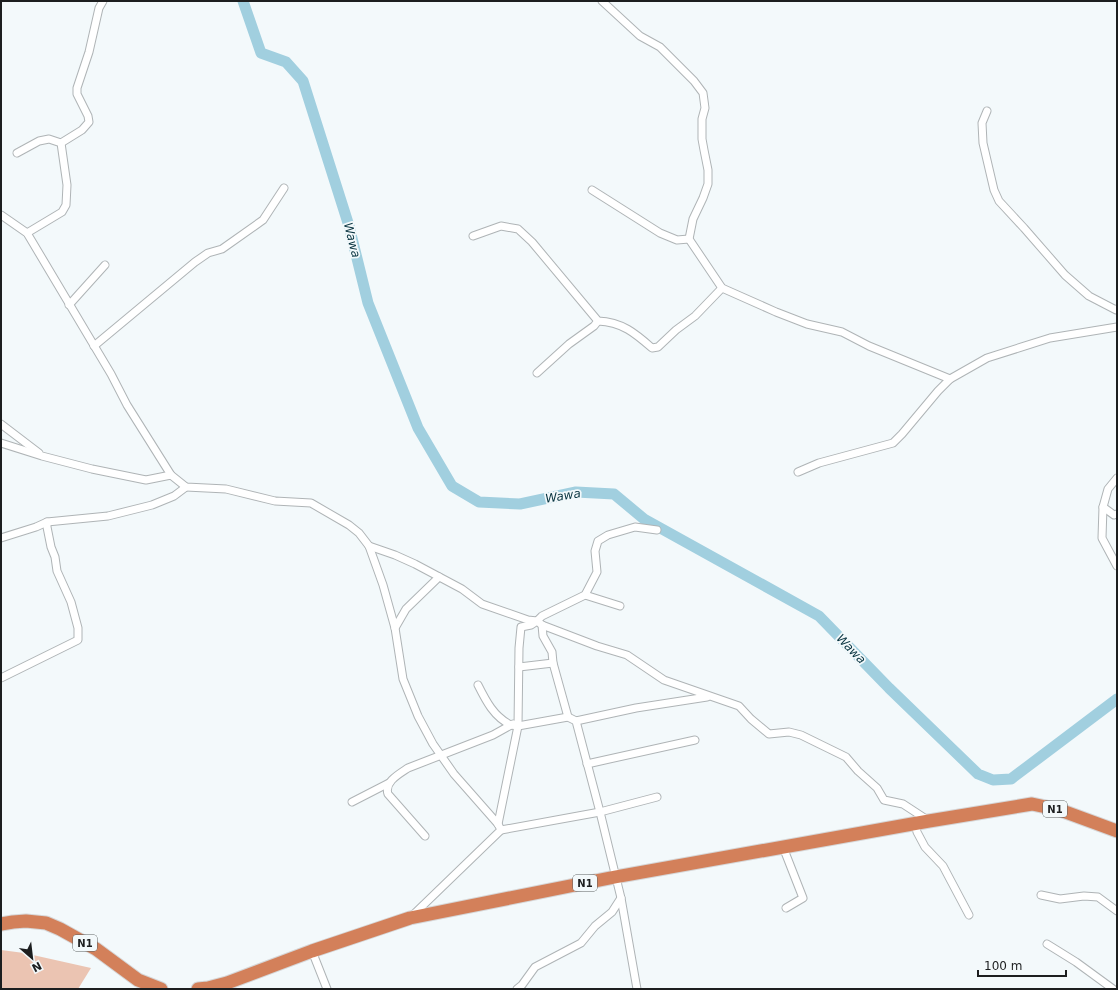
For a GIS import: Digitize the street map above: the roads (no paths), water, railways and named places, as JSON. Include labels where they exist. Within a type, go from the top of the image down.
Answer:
[{"type":"highway","name":"N1","points":[[198,989],[224,986],[312,951],[410,918],[615,877],[929,821],[1032,804],[1060,810],[1117,831]]},
{"type":"highway","name":"N1","points":[[1,924],[26,921],[46,923],[60,928],[96,949],[138,980],[161,989]]},
{"type":"street","points":[[61,143],[82,130],[89,122],[88,116],[77,94],[77,88],[89,52],[99,8],[103,1]]},
{"type":"street","points":[[602,1],[640,36],[660,48],[694,81],[703,94],[705,108],[702,119],[702,139],[708,170],[708,184],[693,219],[689,239],[722,288],[807,324],[842,332],[869,346],[950,379]]},
{"type":"street","points":[[987,111],[982,123],[983,143],[994,190],[999,201],[1065,275],[1089,296],[1117,309]]},
{"type":"street","points":[[17,153],[39,141],[49,139],[61,143]]},
{"type":"street","points":[[27,233],[62,212],[66,205],[67,185],[61,143]]},
{"type":"street","points":[[94,346],[195,262],[208,253],[222,249],[263,220],[284,188]]},
{"type":"street","points":[[592,190],[660,233],[677,240],[689,239]]},
{"type":"street","points":[[1,215],[27,233],[127,405],[171,475],[186,487],[226,489],[275,501],[311,503],[349,525],[359,533],[369,546],[383,585],[395,628],[403,679],[418,716],[433,744],[454,774],[500,827]]},
{"type":"street","points":[[473,236],[501,226],[518,230],[532,242],[598,321]]},
{"type":"street","points":[[69,305],[105,265]]},
{"type":"street","points":[[598,321],[605,321],[620,325],[634,332],[652,348],[658,347],[676,330],[695,316],[722,288]]},
{"type":"street","points":[[537,373],[569,344],[594,326],[598,321]]},
{"type":"street","points":[[798,472],[819,463],[893,442],[902,434],[950,379],[987,358],[1064,336],[1117,327]]},
{"type":"street","points":[[1,424],[42,456]]},
{"type":"street","points":[[1,443],[42,456],[92,469],[146,480],[171,475]]},
{"type":"street","points":[[1117,478],[1108,489],[1103,507],[1102,538],[1117,566]]},
{"type":"street","points":[[1,538],[47,522],[108,516],[152,505],[174,496],[186,487]]},
{"type":"street","points":[[1103,507],[1114,515],[1117,514]]},
{"type":"street","points":[[1,678],[78,640],[78,628],[71,602],[57,570],[48,533],[47,522]]},
{"type":"street","points":[[568,717],[553,663],[552,652],[543,636],[540,623],[542,616],[584,595],[597,572],[595,551],[598,541],[608,535],[635,528],[657,530]]},
{"type":"street","points":[[369,546],[415,564],[462,589],[482,604],[540,623],[597,646],[628,655],[664,680],[739,706],[751,719],[769,734],[789,732],[801,735],[846,757],[858,771],[877,788],[884,800],[903,804],[929,821]]},
{"type":"street","points":[[395,628],[406,609],[439,577]]},
{"type":"street","points":[[584,595],[620,606]]},
{"type":"street","points":[[410,918],[500,827],[516,724],[519,667],[518,648],[521,627],[540,623]]},
{"type":"street","points":[[519,667],[553,663]]},
{"type":"street","points":[[478,685],[492,709],[502,721],[516,724]]},
{"type":"street","points":[[352,802],[389,783],[408,768],[493,735],[516,724],[568,717],[576,721],[636,708],[710,697]]},
{"type":"street","points":[[576,721],[621,898],[637,989]]},
{"type":"street","points":[[587,764],[695,740]]},
{"type":"street","points":[[389,783],[387,790],[388,794],[425,836]]},
{"type":"street","points":[[500,827],[600,812],[657,797]]},
{"type":"street","points":[[915,824],[917,832],[925,847],[943,866],[969,915]]},
{"type":"street","points":[[783,847],[803,898],[786,908]]},
{"type":"street","points":[[1041,895],[1060,899],[1084,896],[1098,897],[1117,911]]},
{"type":"street","points":[[517,989],[522,985],[535,967],[580,943],[594,926],[612,912],[621,898]]},
{"type":"street","points":[[1047,944],[1076,962],[1113,989]]},
{"type":"street","points":[[312,951],[327,989]]},
{"type":"waterway","name":"Wawa","points":[[243,1],[261,53],[286,62],[303,81],[349,226],[368,303],[418,428],[452,486],[479,502],[520,504],[576,492],[614,494],[644,519],[819,616],[889,688],[978,774],[993,780],[1011,779],[1117,699]]}]
